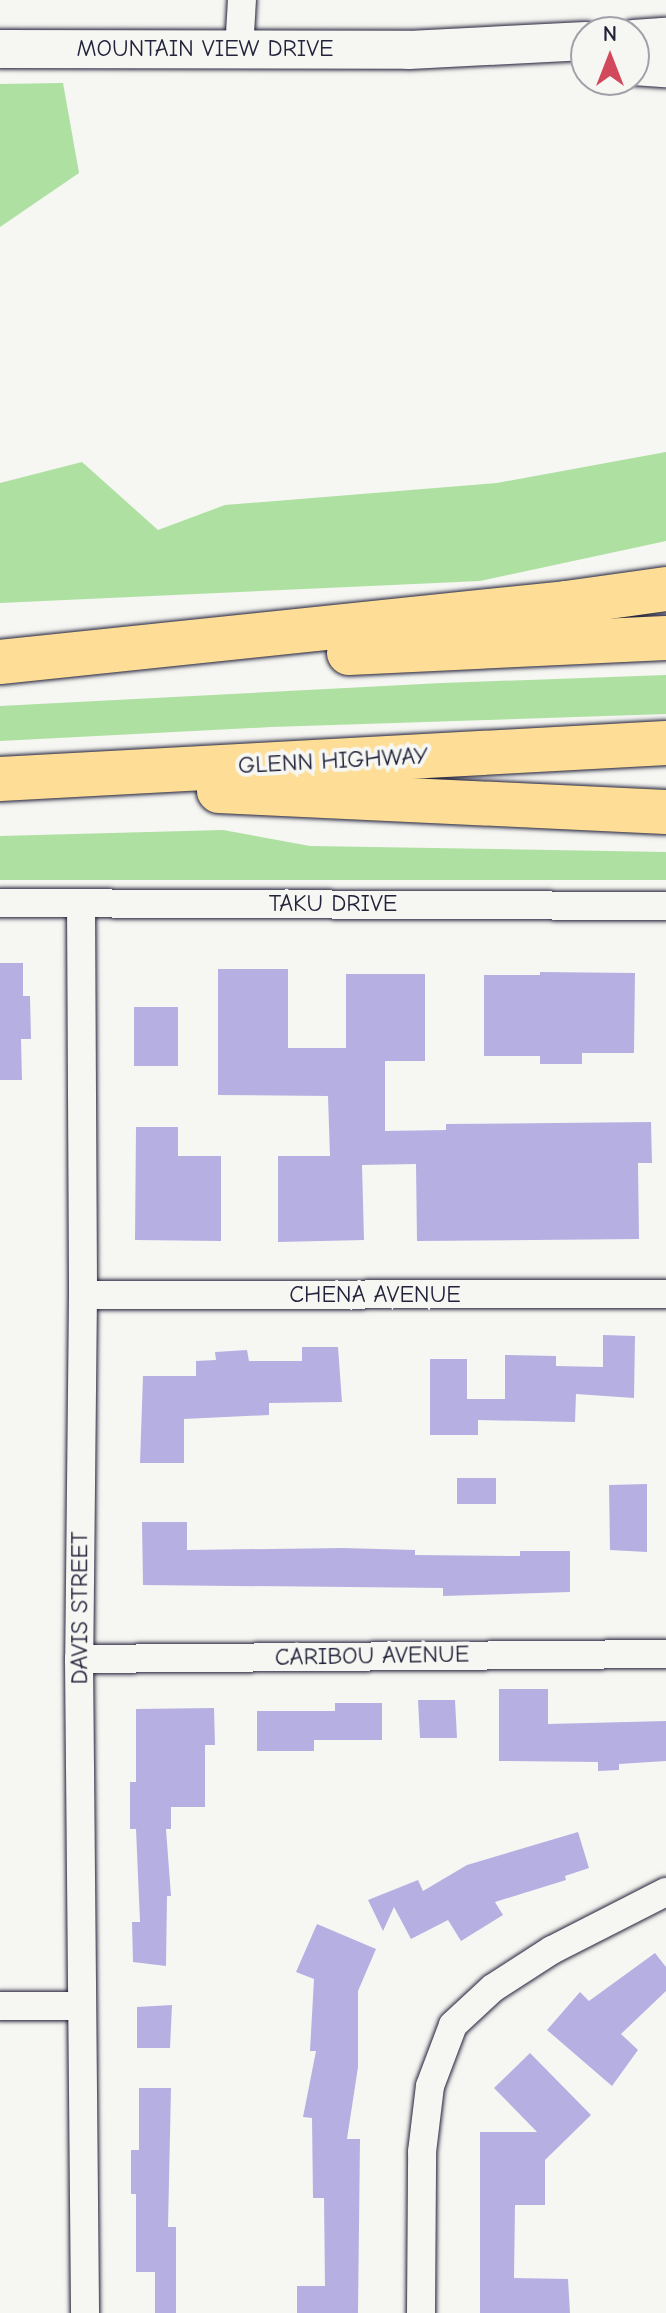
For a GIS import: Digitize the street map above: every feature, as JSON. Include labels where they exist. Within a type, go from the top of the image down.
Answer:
[{"type":"highway","points":[[0,662],[566,603],[666,589]]},
{"type":"highway","points":[[0,670],[666,638]]},
{"type":"highway","name":"GLENN HIGHWAY","points":[[7,778],[666,743]]},
{"type":"highway","points":[[7,778],[272,795],[666,812]]},
{"type":"street","points":[[239,50],[242,0]]},
{"type":"street","name":"MOUNTAIN VIEW DRIVE","points":[[0,49],[409,50],[570,42]]},
{"type":"street","name":"MOUNTAIN VIEW DRIVE","points":[[409,50],[570,61]]},
{"type":"street","name":"TAKU DRIVE","points":[[0,903],[666,906]]},
{"type":"street","name":"DAVIS STREET","points":[[81,903],[83,1295],[79,1659],[85,2313]]},
{"type":"street","name":"CHENA AVENUE","points":[[83,1295],[666,1294]]},
{"type":"street","name":"CARIBOU AVENUE","points":[[79,1659],[666,1654]]},
{"type":"street","points":[[421,2313],[424,2139],[430,2086],[453,2025],[493,1988],[552,1950],[666,1892]]},
{"type":"street","points":[[0,2006],[82,2006]]},
{"type":"green space","points":[[63,83],[79,173],[0,227],[0,84]]},
{"type":"green space","points":[[666,452],[666,541],[480,581],[0,603],[0,483],[82,462],[158,530],[225,505],[497,483]]},
{"type":"green space","points":[[666,675],[666,714],[271,727],[0,741],[0,706],[442,683]]},
{"type":"green space","points":[[223,830],[310,846],[666,852],[666,880],[0,880],[0,836]]},
{"type":"building","points":[[0,963],[23,963],[23,996],[30,996],[31,1039],[21,1039],[22,1080],[0,1080]]},
{"type":"building","points":[[218,969],[288,969],[288,1048],[346,1048],[346,974],[425,974],[425,1061],[385,1061],[385,1131],[446,1130],[446,1124],[651,1122],[652,1163],[638,1163],[639,1239],[417,1241],[416,1164],[362,1165],[364,1240],[278,1242],[278,1156],[330,1156],[328,1096],[218,1095]]},
{"type":"building","points":[[540,972],[635,973],[634,1053],[582,1053],[582,1064],[540,1064],[540,1056],[484,1056],[484,975],[540,975]]},
{"type":"building","points":[[134,1007],[178,1007],[178,1066],[134,1066]]},
{"type":"building","points":[[136,1127],[178,1127],[178,1156],[221,1156],[221,1241],[135,1240]]},
{"type":"building","points":[[603,1335],[635,1336],[634,1398],[576,1394],[575,1422],[478,1420],[478,1435],[430,1435],[430,1359],[467,1359],[467,1399],[505,1399],[505,1355],[556,1356],[556,1366],[603,1367]]},
{"type":"building","points":[[302,1347],[338,1347],[342,1402],[269,1403],[269,1415],[184,1419],[184,1463],[140,1463],[143,1376],[196,1376],[196,1361],[216,1360],[215,1352],[247,1350],[249,1361],[302,1361]]},
{"type":"building","points":[[457,1478],[496,1478],[496,1504],[457,1504]]},
{"type":"building","points":[[647,1484],[647,1552],[610,1550],[609,1485]]},
{"type":"building","points":[[142,1522],[187,1522],[187,1550],[342,1548],[415,1550],[415,1555],[520,1556],[520,1551],[570,1551],[570,1592],[443,1596],[443,1588],[143,1585]]},
{"type":"building","points":[[499,1689],[548,1689],[548,1724],[666,1721],[666,1761],[619,1764],[619,1770],[598,1771],[598,1762],[499,1761]]},
{"type":"building","points":[[418,1700],[455,1700],[457,1738],[420,1738]]},
{"type":"building","points":[[335,1703],[382,1703],[382,1740],[314,1740],[314,1751],[257,1751],[257,1711],[335,1711]]},
{"type":"building","points":[[214,1708],[215,1745],[205,1745],[205,1807],[171,1807],[171,1829],[166,1829],[171,1896],[167,1896],[166,1966],[133,1962],[132,1922],[140,1922],[136,1829],[130,1829],[130,1782],[136,1782],[136,1709]]},
{"type":"building","points":[[578,1832],[589,1868],[565,1876],[566,1880],[495,1902],[503,1915],[461,1941],[448,1920],[411,1939],[394,1907],[383,1931],[368,1900],[418,1880],[423,1891],[467,1865]]},
{"type":"building","points":[[317,1924],[376,1949],[358,1991],[358,2067],[347,2139],[360,2139],[358,2313],[297,2313],[297,2286],[325,2286],[324,2198],[313,2198],[312,2118],[303,2117],[316,2051],[310,2051],[314,1979],[296,1972]]},
{"type":"building","points":[[655,1953],[666,1967],[666,1991],[621,2034],[638,2050],[612,2086],[547,2030],[580,1992],[589,2001]]},
{"type":"building","points":[[172,2005],[170,2048],[137,2048],[137,2007]]},
{"type":"building","points":[[530,2053],[591,2115],[545,2160],[545,2205],[515,2205],[514,2278],[568,2279],[570,2313],[480,2313],[480,2132],[537,2132],[494,2088]]},
{"type":"building","points":[[139,2088],[171,2088],[168,2227],[176,2227],[176,2313],[155,2313],[155,2272],[136,2272],[136,2194],[131,2194],[131,2150],[139,2150]]}]
